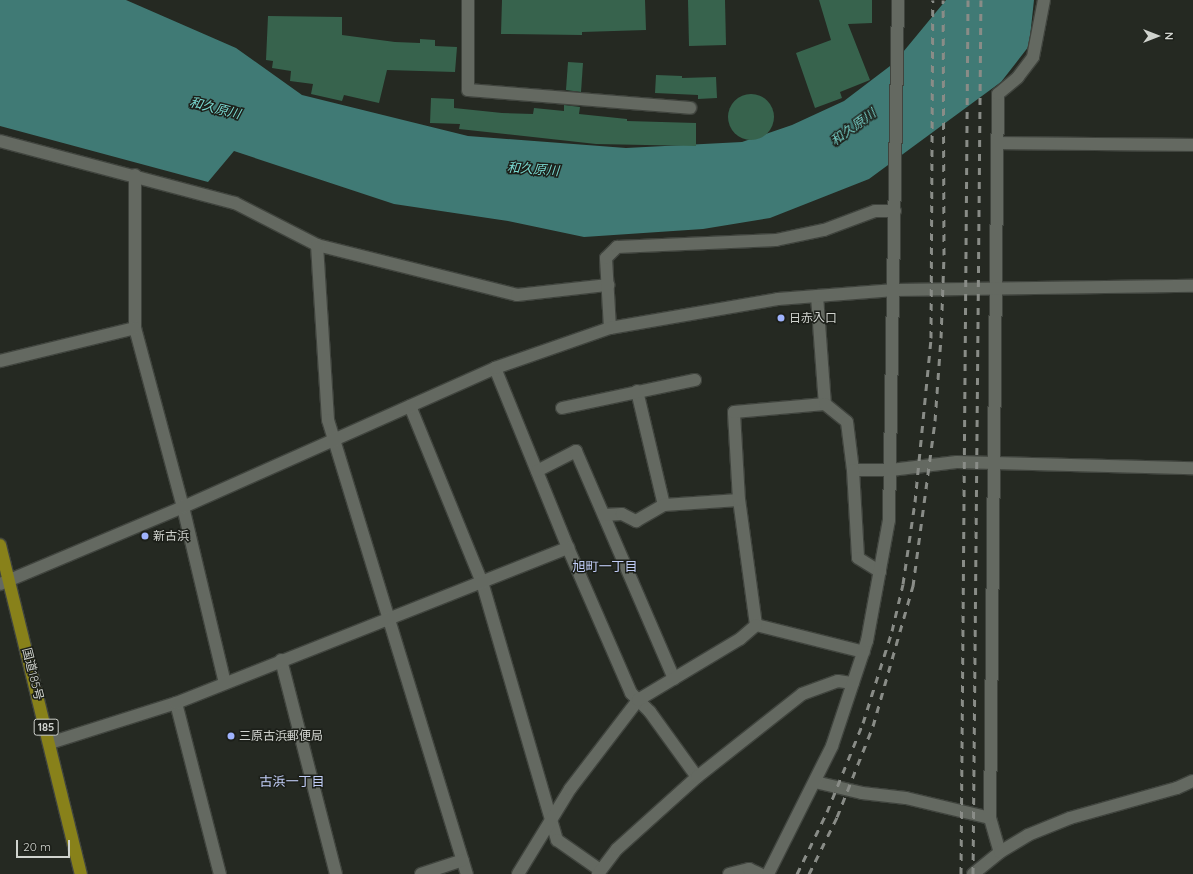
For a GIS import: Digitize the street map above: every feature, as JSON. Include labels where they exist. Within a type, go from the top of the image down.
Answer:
[{"type":"highway","name":"国道185号","points":[[0,545],[5,582],[50,743],[81,874]]},
{"type":"street","points":[[468,0],[468,90],[690,108]]},
{"type":"street","points":[[768,874],[832,746],[864,652],[890,520],[895,290],[898,0]]},
{"type":"street","points":[[1000,852],[990,818],[998,94],[1018,77],[1033,56],[1044,0]]},
{"type":"street","points":[[0,140],[235,202],[318,244],[517,295],[608,285]]},
{"type":"street","points":[[997,143],[1193,144]]},
{"type":"street","points":[[135,175],[135,328],[183,507],[225,683]]},
{"type":"street","points":[[610,328],[606,258],[617,246],[776,240],[824,230],[875,211],[895,211]]},
{"type":"street","points":[[318,244],[328,420],[467,874]]},
{"type":"street","points":[[5,582],[183,507],[495,368],[610,328],[778,299],[895,290],[1193,286]]},
{"type":"street","points":[[817,296],[825,404],[846,422],[853,470],[858,558],[880,572]]},
{"type":"street","points":[[0,361],[135,328]]},
{"type":"street","points":[[495,368],[568,548],[631,694],[650,712],[697,777]]},
{"type":"street","points":[[562,408],[695,380]]},
{"type":"street","points":[[637,391],[659,491],[664,505]]},
{"type":"street","points":[[756,624],[739,500],[734,412],[825,404]]},
{"type":"street","points":[[410,406],[482,582],[557,840],[599,872],[617,849],[697,777],[802,694],[838,681],[853,683]]},
{"type":"street","points":[[536,471],[576,451],[674,679]]},
{"type":"street","points":[[853,470],[891,470],[956,462],[1193,468]]},
{"type":"street","points":[[604,515],[622,514],[636,521],[664,505],[739,500]]},
{"type":"street","points":[[50,743],[176,703],[281,660],[568,548]]},
{"type":"street","points":[[756,624],[864,652]]},
{"type":"street","points":[[518,874],[570,789],[638,700],[740,639],[756,624]]},
{"type":"street","points":[[281,660],[336,874]]},
{"type":"street","points":[[176,703],[220,874]]},
{"type":"street","points":[[973,874],[1000,852],[1028,835],[1070,818],[1176,788],[1193,781]]},
{"type":"street","points":[[815,782],[862,793],[906,798],[990,818]]},
{"type":"street","points":[[421,874],[463,860]]},
{"type":"street","points":[[729,874],[749,869],[760,874]]},
{"type":"water","name":"和久原川","points":[[0,0],[126,0],[236,48],[302,95],[468,136],[626,148],[742,142],[792,125],[844,101],[894,63],[946,0],[1034,0],[1029,46],[1001,82],[869,179],[770,218],[703,229],[584,237],[508,221],[394,204],[234,151],[208,182],[0,126]]},
{"type":"building","points":[[502,0],[645,0],[646,30],[582,32],[582,35],[501,34]]},
{"type":"building","points":[[688,0],[725,0],[726,45],[689,46]]},
{"type":"building","points":[[819,0],[872,0],[872,23],[848,24],[870,80],[840,92],[842,98],[815,108],[796,53],[831,40]]},
{"type":"building","points":[[268,16],[342,17],[342,35],[395,42],[420,43],[420,39],[435,40],[435,46],[457,47],[455,72],[387,70],[379,103],[344,95],[342,101],[311,94],[313,84],[290,81],[291,71],[272,68],[273,61],[266,60]]},
{"type":"building","points":[[568,62],[583,63],[581,92],[566,90]]},
{"type":"building","points":[[656,75],[682,76],[682,78],[716,77],[717,98],[698,99],[698,95],[655,93]]},
{"type":"building","points":[[751,94],[764,98],[770,104],[774,117],[770,130],[764,136],[751,140],[738,136],[732,130],[728,117],[732,104],[738,98]]},
{"type":"building","points":[[431,98],[454,99],[454,108],[502,113],[533,114],[534,108],[564,111],[564,105],[580,107],[579,114],[627,119],[627,121],[696,123],[696,146],[596,144],[459,129],[460,124],[430,123]]},
{"type":"railway","points":[[797,874],[827,812],[863,723],[892,631],[903,584],[915,502],[931,338],[933,0]]},
{"type":"railway","points":[[809,874],[837,817],[873,726],[913,586],[935,421],[941,338],[944,255],[943,0]]},
{"type":"railway","points":[[961,874],[968,0]]},
{"type":"railway","points":[[973,874],[981,0]]},
{"type":"place","name":"日赤入口","points":[[781,318]]},
{"type":"place","name":"新古浜","points":[[145,536]]},
{"type":"place","name":"三原古浜郵便局","points":[[231,736]]},
{"type":"district","name":"旭町一丁目","points":[[605,566]]},
{"type":"district","name":"古浜一丁目","points":[[292,781]]}]
